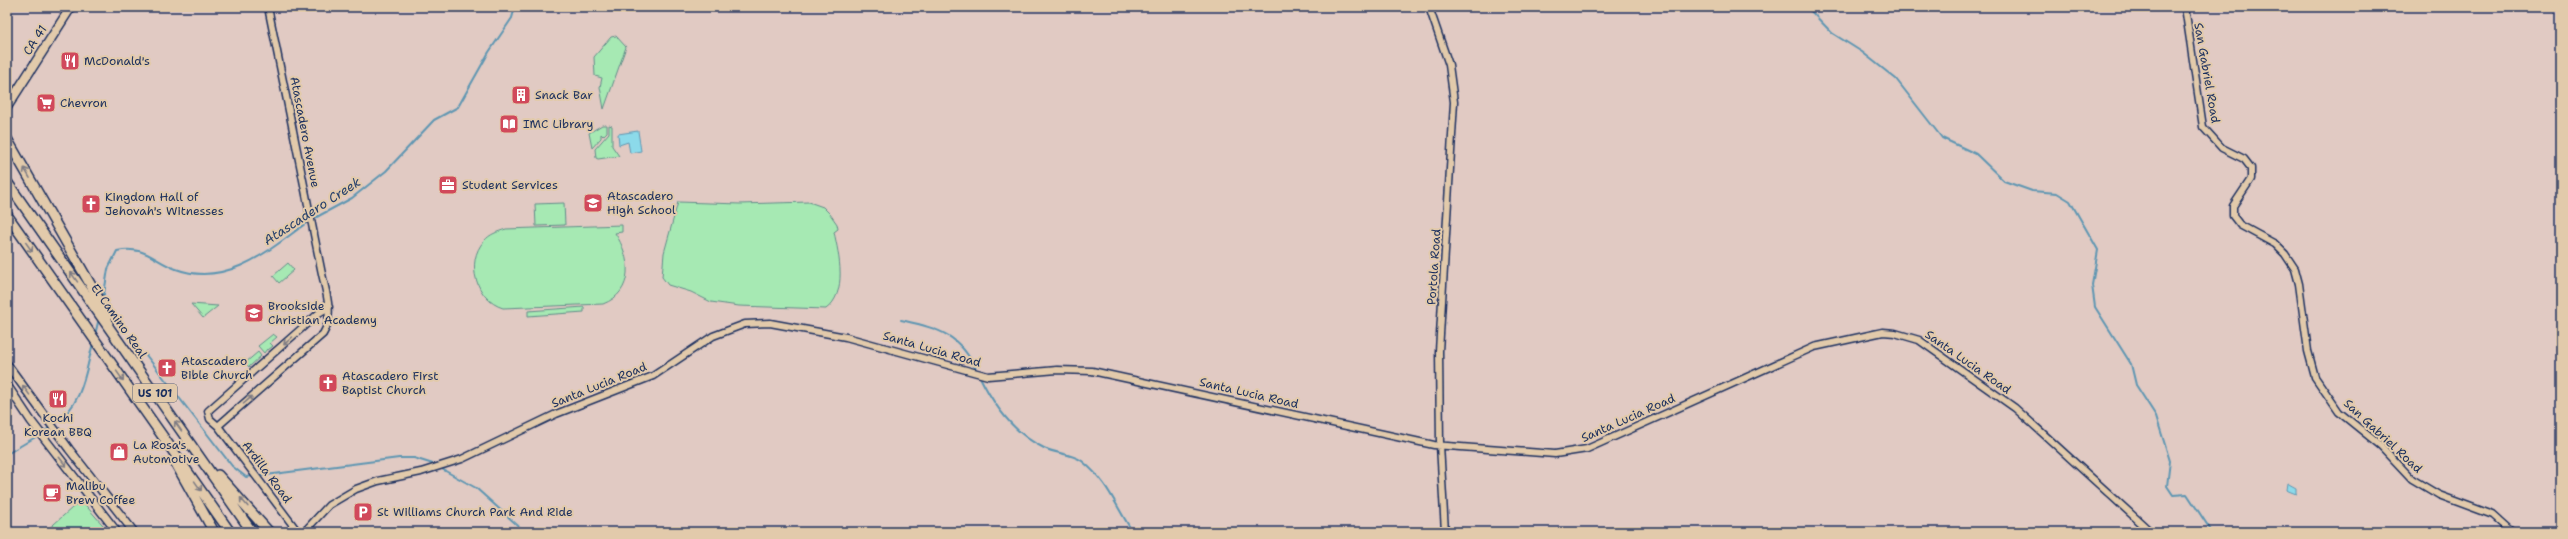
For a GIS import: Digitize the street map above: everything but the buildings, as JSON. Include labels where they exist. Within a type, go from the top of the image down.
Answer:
[{"type":"highway","points":[[7,139],[98,298],[101,312]]},
{"type":"highway","name":"El Camino Real","points":[[7,182],[101,312],[109,328],[252,532]]},
{"type":"highway","name":"US 101","points":[[7,215],[230,532]]},
{"type":"highway","points":[[152,420],[214,532]]},
{"type":"highway","points":[[200,457],[239,496],[269,532]]},
{"type":"main road","name":"CA 41","points":[[7,107],[71,7]]},
{"type":"main road","points":[[7,364],[69,450],[134,532]]},
{"type":"main road","points":[[7,385],[43,437],[116,532]]},
{"type":"street","name":"Atascadero Avenue","points":[[218,426],[323,334],[329,324],[329,307],[268,7]]},
{"type":"street","name":"Portola Road","points":[[1429,7],[1449,65],[1454,110],[1439,351],[1440,446],[1445,532]]},
{"type":"street","name":"San Gabriel Road","points":[[2185,7],[2203,127],[2222,148],[2244,159],[2251,168],[2251,179],[2233,206],[2233,216],[2240,225],[2275,244],[2285,254],[2295,269],[2299,284],[2308,351],[2315,378],[2339,412],[2381,446],[2412,479],[2438,495],[2493,515],[2512,532]]},
{"type":"street","points":[[218,426],[210,419],[208,411],[319,313],[329,307]]},
{"type":"street","name":"Santa Lucia Road","points":[[304,532],[329,505],[356,489],[378,481],[421,472],[462,459],[561,412],[653,376],[717,334],[736,326],[753,323],[780,324],[846,337],[988,376],[1057,370],[1092,371],[1440,446],[1555,454],[1581,452],[1814,346],[1883,332],[1895,333],[1919,340],[2015,408],[2151,532]]},
{"type":"street","name":"Ardilla Road","points":[[218,426],[298,532]]},
{"type":"green space","points":[[616,36],[626,47],[604,109],[600,87],[602,78],[595,76],[594,57],[611,37]]},
{"type":"green space","points":[[602,125],[607,125],[607,132],[603,136],[601,134],[601,138],[592,148],[589,133]]},
{"type":"green space","points":[[609,125],[612,126],[612,146],[619,156],[598,159],[596,158],[595,149],[609,133]]},
{"type":"green space","points":[[678,202],[740,204],[809,202],[823,207],[837,224],[838,229],[834,232],[838,251],[840,284],[833,302],[826,309],[739,306],[711,302],[691,292],[668,285],[662,277],[664,253]]},
{"type":"green space","points":[[564,203],[565,225],[536,226],[535,204]]},
{"type":"green space","points":[[622,225],[622,232],[615,233],[620,242],[627,263],[625,283],[621,291],[603,304],[503,308],[494,304],[480,289],[476,279],[475,259],[478,250],[484,241],[494,234],[506,229]]},
{"type":"green space","points":[[288,263],[294,270],[279,283],[273,276]]},
{"type":"green space","points":[[191,304],[218,306],[203,318]]},
{"type":"green space","points":[[584,307],[584,312],[528,316],[528,311]]},
{"type":"green space","points":[[273,334],[277,337],[270,343],[273,346],[268,350],[267,349],[264,353],[258,346]]},
{"type":"green space","points":[[258,352],[261,356],[249,367],[245,363]]},
{"type":"green space","points":[[81,500],[109,532],[45,532]]},
{"type":"water","points":[[638,131],[641,151],[630,153],[628,142],[619,145],[618,134]]},
{"type":"water","points":[[2287,483],[2296,488],[2296,494],[2286,490]]},
{"type":"waterway","name":"Atascadero Creek","points":[[313,219],[352,198],[386,171],[434,120],[458,107],[489,52],[512,18],[515,7]]},
{"type":"waterway","points":[[1807,7],[1832,33],[1862,52],[1896,79],[1942,138],[1976,154],[2004,181],[2032,191],[2057,193],[2070,201],[2098,250],[2092,285],[2095,307],[2131,364],[2136,385],[2156,416],[2170,461],[2167,486],[2173,495],[2187,494],[2212,532]]},
{"type":"waterway","name":"Atascadero Creek","points":[[103,300],[108,269],[117,251],[135,250],[176,269],[195,274],[213,273],[230,270],[264,254],[309,221]]},
{"type":"waterway","name":"Atascadero Creek","points":[[95,335],[99,318]]},
{"type":"waterway","points":[[901,320],[937,330],[955,341],[963,348],[977,371]]},
{"type":"waterway","name":"Atascadero Creek","points":[[54,424],[64,416],[77,398],[85,377],[93,343]]},
{"type":"waterway","points":[[146,355],[232,466],[246,477],[253,476]]},
{"type":"waterway","points":[[979,375],[998,407],[1023,435],[1044,448],[1078,458],[1099,478],[1133,532]]},
{"type":"waterway","name":"Atascadero Creek","points":[[43,432],[51,427]]},
{"type":"waterway","name":"Atascadero Creek","points":[[7,454],[39,435]]},
{"type":"waterway","points":[[258,476],[399,458],[414,458],[436,465]]},
{"type":"waterway","points":[[440,468],[476,488],[525,532]]},
{"type":"place","name":"McDonald's","points":[[70,61]]},
{"type":"place","name":"Snack Bar","points":[[521,95]]},
{"type":"place","name":"Chevron","points":[[46,103]]},
{"type":"place","name":"IMC Library","points":[[509,124]]},
{"type":"place","name":"Student Services","points":[[448,185]]},
{"type":"place","name":"Atascadero High School","points":[[593,203]]},
{"type":"place","name":"Kingdom Hall of Jehovah's Witnesses","points":[[91,204]]},
{"type":"place","name":"Brookside Christian Academy","points":[[254,313]]},
{"type":"place","name":"Atascadero Bible Church","points":[[167,368]]},
{"type":"place","name":"Atascadero First Baptist Church","points":[[328,383]]},
{"type":"place","name":"Kochi Korean BBQ","points":[[58,399]]},
{"type":"place","name":"La Rosa's Automotive","points":[[119,452]]},
{"type":"place","name":"Malibu Brew Coffee","points":[[52,493]]},
{"type":"place","name":"St Williams Church Park And Ride","points":[[363,512]]}]
